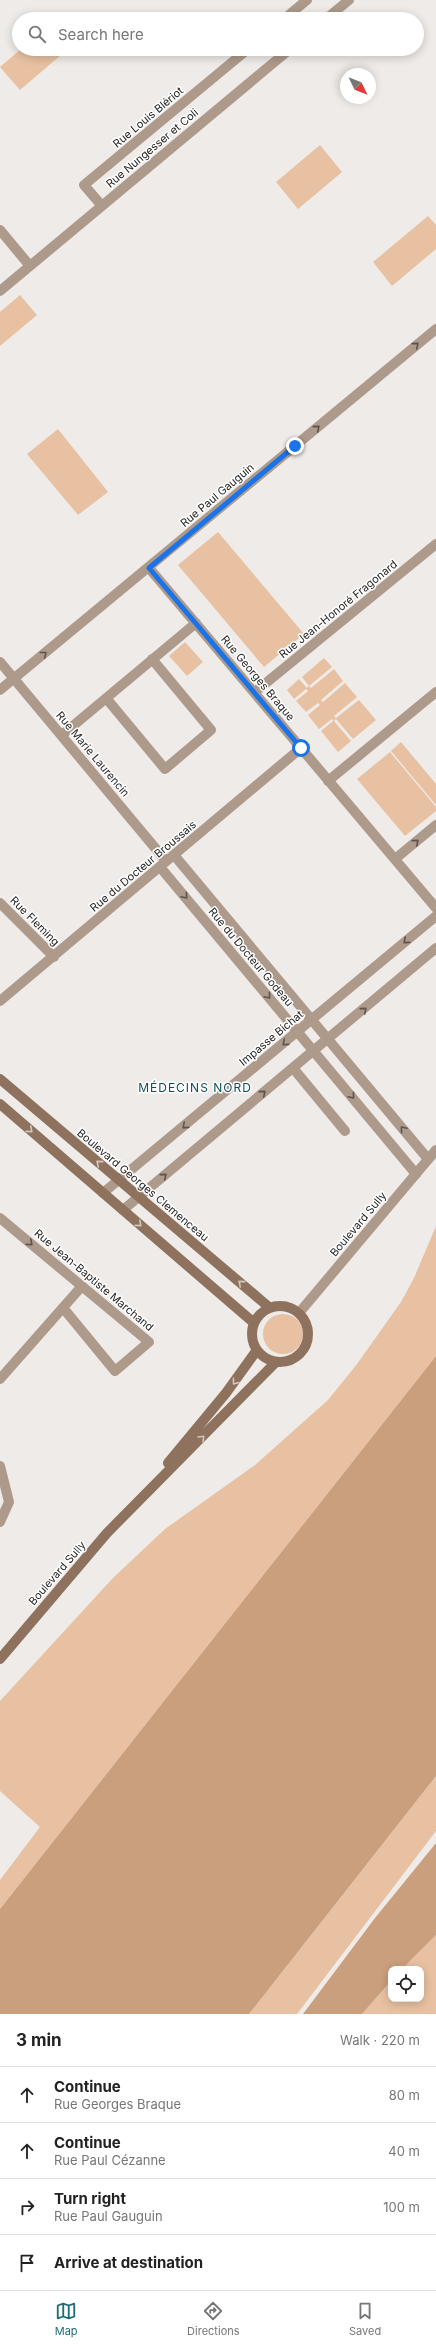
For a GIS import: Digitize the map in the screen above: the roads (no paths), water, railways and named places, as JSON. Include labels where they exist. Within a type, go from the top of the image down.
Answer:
[{"type":"main road","name":"Boulevard Georges Clemenceau","points":[[0,1079],[270,1308]]},
{"type":"main road","points":[[0,1104],[254,1323]]},
{"type":"main road","points":[[283,1306],[299,1313],[308,1329],[306,1346],[294,1359],[276,1362],[268,1360],[257,1350],[253,1340],[254,1323],[259,1316],[270,1308],[283,1306]]},
{"type":"main road","name":"Boulevard Sully","points":[[134,1505],[226,1393],[257,1350]]},
{"type":"main road","name":"Boulevard Sully","points":[[0,1659],[107,1534],[276,1362]]},
{"type":"street","points":[[292,12],[307,0]]},
{"type":"street","points":[[334,12],[349,0]]},
{"type":"street","name":"Rue Louis Blériot","points":[[102,206],[84,186],[240,56]]},
{"type":"street","name":"Rue Nungesser et Coli","points":[[0,291],[282,56]]},
{"type":"street","points":[[0,230],[30,266]]},
{"type":"street","name":"Rue Paul Gauguin","points":[[0,690],[436,329]]},
{"type":"street","name":"Rue Jean-Honoré Fragonard","points":[[255,692],[436,544]]},
{"type":"street","name":"Rue Georges Braque","points":[[149,568],[436,908]]},
{"type":"street","points":[[62,735],[196,623]]},
{"type":"street","points":[[106,698],[165,769],[211,730],[152,659]]},
{"type":"street","name":"Rue Marie Laurencin","points":[[0,662],[167,861]]},
{"type":"street","points":[[328,780],[436,692]]},
{"type":"street","name":"Rue du Docteur Broussais","points":[[0,1001],[301,748]]},
{"type":"street","points":[[395,859],[436,825]]},
{"type":"street","name":"Rue du Docteur Godeau","points":[[167,861],[312,1020],[428,1159]]},
{"type":"street","name":"Rue du Docteur Godeau","points":[[167,861],[298,1032],[416,1174]]},
{"type":"street","name":"Rue Fleming","points":[[0,903],[54,956]]},
{"type":"street","name":"Impasse Bichat","points":[[103,1193],[436,916]]},
{"type":"street","points":[[123,1210],[328,1040],[436,948]]},
{"type":"street","points":[[293,1068],[345,1131]]},
{"type":"street","name":"Boulevard Sully","points":[[299,1313],[436,1150]]},
{"type":"street","name":"Rue Jean-Baptiste Marchand","points":[[0,1218],[149,1342],[115,1371],[64,1309]]},
{"type":"street","points":[[0,1379],[64,1309],[82,1286]]},
{"type":"street","points":[[0,1466],[9,1502],[0,1522]]},
{"type":"district","name":"MÉDECINS NORD","points":[[195,1087]]}]
